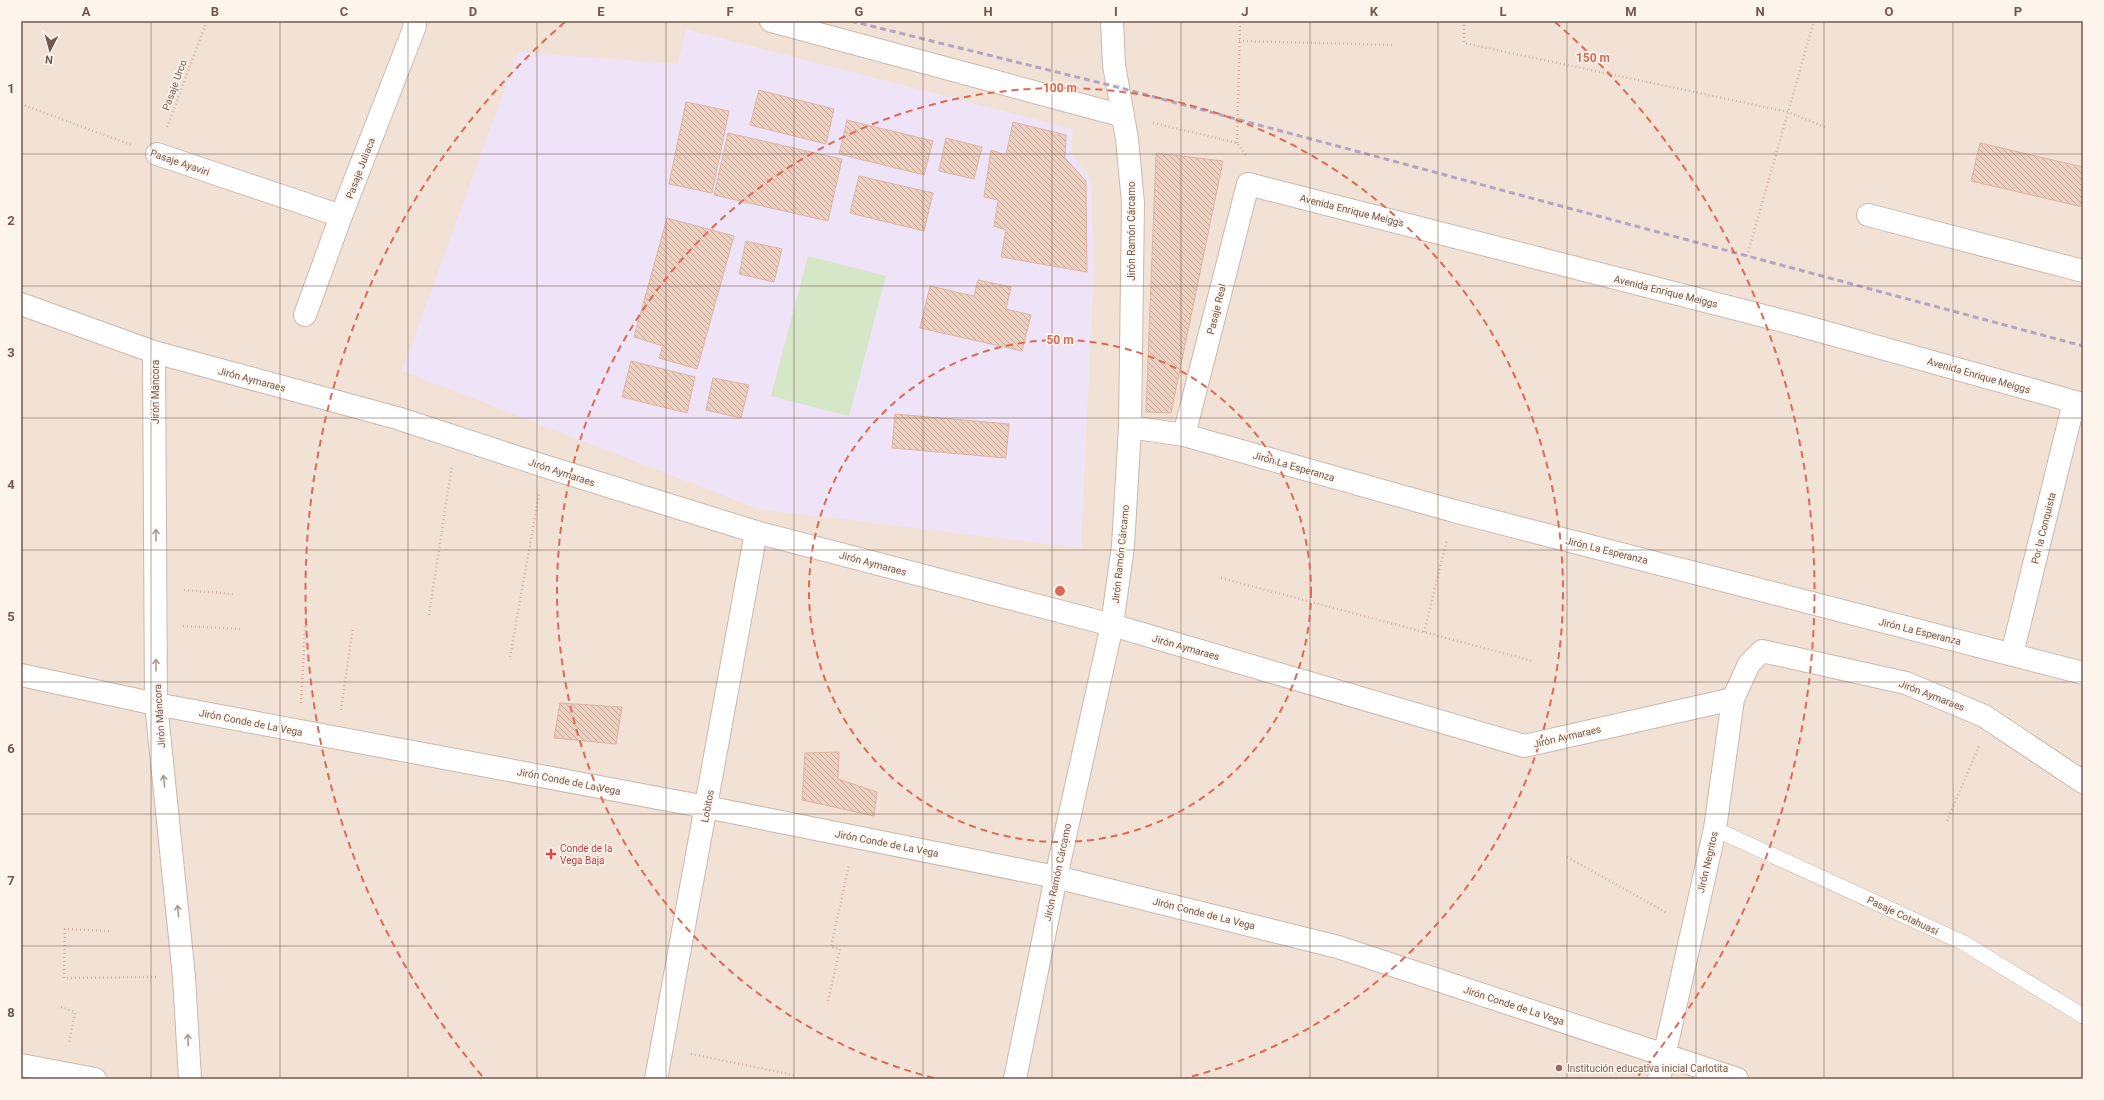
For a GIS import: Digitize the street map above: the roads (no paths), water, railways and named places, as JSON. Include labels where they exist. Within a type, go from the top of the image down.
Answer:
[{"type":"street","name":"Pasaje Juliaca","points":[[305,315],[341,216],[415,26],[414,21]]},
{"type":"street","points":[[771,21],[1123,116]]},
{"type":"street","name":"Jirón Ramón Cárcamo","points":[[1015,1079],[1056,877],[1112,625],[1123,546],[1130,427],[1133,203],[1131,170],[1114,66],[1112,21]]},
{"type":"street","name":"Pasaje Ayaviri","points":[[157,154],[341,216]]},
{"type":"street","name":"Avenida Enrique Meiggs","points":[[1248,184],[1800,325],[2079,403]]},
{"type":"street","name":"Pasaje Real","points":[[1184,435],[1248,184]]},
{"type":"street","points":[[1868,215],[2083,271]]},
{"type":"street","name":"Jirón Aymaraes","points":[[21,304],[154,352],[397,418],[544,466],[756,532],[1112,625],[1524,746],[1733,699]]},
{"type":"street","name":"Jirón Máncora","points":[[154,352],[156,704],[184,977],[190,1079]]},
{"type":"street","name":"Por la Conquista","points":[[2012,654],[2079,403]]},
{"type":"street","name":"Jirón La Esperanza","points":[[1130,427],[1184,435],[1454,511],[2083,673]]},
{"type":"street","name":"Lobitos","points":[[656,1079],[756,532]]},
{"type":"street","name":"Jirón Aymaraes","points":[[1762,651],[1906,683],[1984,716],[2083,782]]},
{"type":"street","name":"Jirón Negritos","points":[[1659,1079],[1715,829],[1733,699],[1749,664],[1762,651]]},
{"type":"street","name":"Jirón Conde de La Vega","points":[[21,675],[156,704],[706,807],[1056,877],[1338,947],[1737,1079]]},
{"type":"street","points":[[21,1065],[95,1079]]},
{"type":"lane","name":"Pasaje Cotahuasi","points":[[1715,829],[1964,943],[2083,1016]]},
{"type":"railway","points":[[851,21],[1117,87],[2083,346]]},
{"type":"place","name":"Conde de la Vega Baja","points":[[551,854]]},
{"type":"place","name":"Institución educativa inicial Carlotita","points":[[1559,1068]]}]
